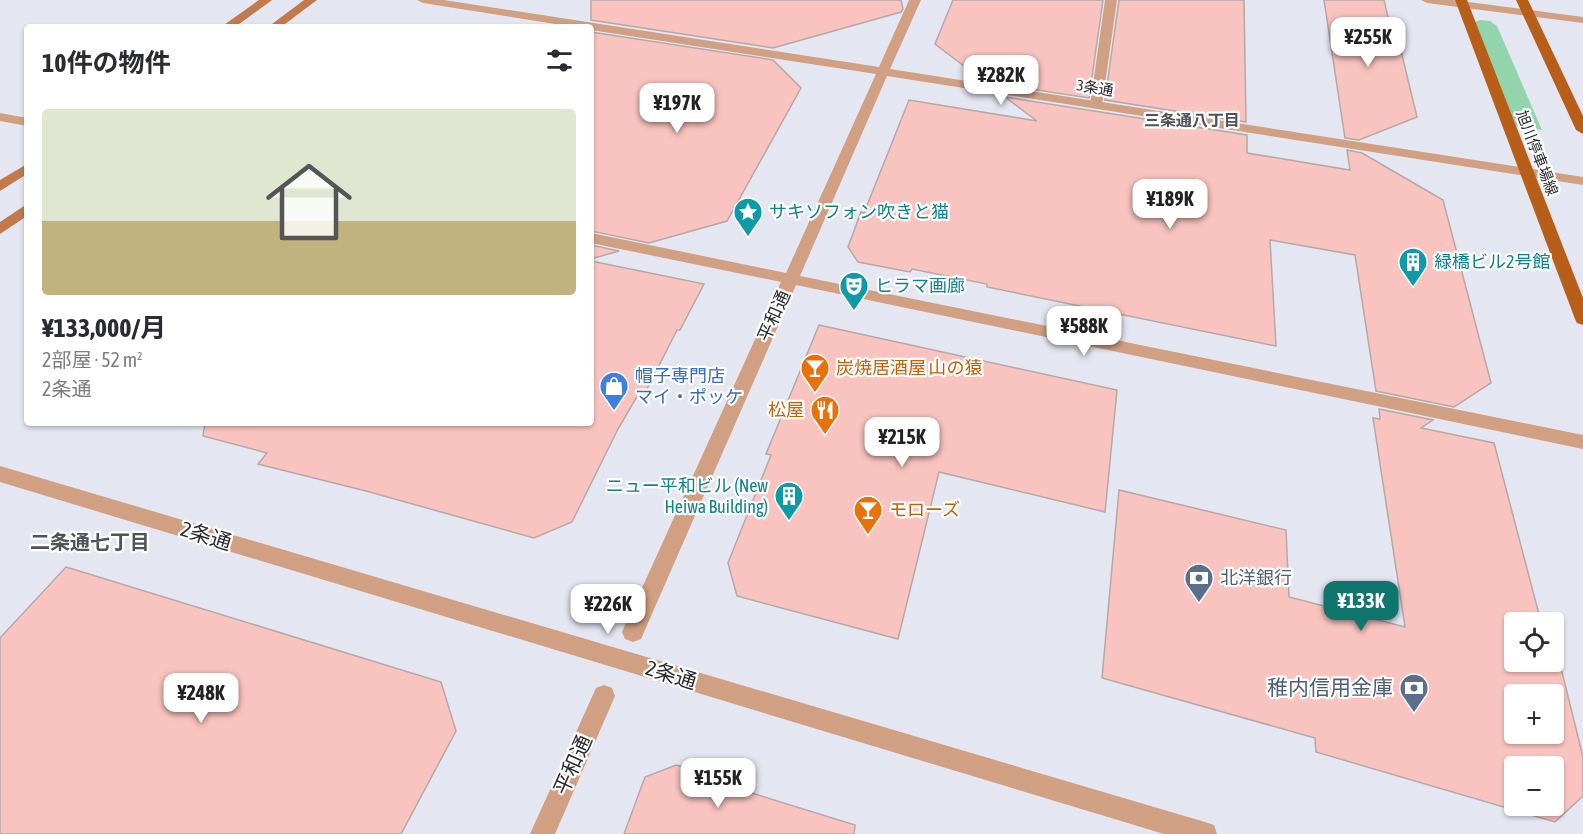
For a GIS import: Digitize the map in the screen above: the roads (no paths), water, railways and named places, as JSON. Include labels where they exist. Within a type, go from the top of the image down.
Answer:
[{"type":"main road","points":[[1522,0],[1583,130]]},
{"type":"main road","name":"旭川停車場線","points":[[1461,2],[1583,319]]},
{"type":"street","points":[[231,24],[266,0]]},
{"type":"street","points":[[278,24],[311,0]]},
{"type":"street","name":"3条通","points":[[423,0],[576,24]]},
{"type":"street","name":"平和通","points":[[633,632],[915,0]]},
{"type":"street","points":[[1096,105],[1111,0]]},
{"type":"street","points":[[1427,0],[1461,2],[1583,20]]},
{"type":"street","name":"3条通","points":[[594,27],[1583,181]]},
{"type":"street","points":[[0,117],[24,121]]},
{"type":"street","points":[[0,187],[24,170]]},
{"type":"street","points":[[0,229],[24,211]]},
{"type":"street","points":[[594,239],[1583,442]]},
{"type":"street","name":"2条通","points":[[0,474],[1205,834]]},
{"type":"street","name":"平和通","points":[[542,834],[604,696]]},
{"type":"place","name":"サキソフォン吹きと猫","points":[[748,238]]},
{"type":"place","name":"緑橋ビル2号館","points":[[1413,288]]},
{"type":"place","name":"ヒラマ画廊","points":[[854,312]]},
{"type":"place","name":"炭焼居酒屋 山の猿","points":[[815,394]]},
{"type":"place","name":"帽子専門店 マイ・ポッケ","points":[[614,412]]},
{"type":"place","name":"松屋","points":[[825,436]]},
{"type":"place","name":"ニュー平和ビル (New Heiwa Building)","points":[[789,522]]},
{"type":"place","name":"モローズ","points":[[868,536]]},
{"type":"place","name":"北洋銀行","points":[[1199,604]]},
{"type":"place","name":"稚内信用金庫","points":[[1414,714]]},
{"type":"district","name":"三条通八丁目","points":[[1192,120]]},
{"type":"district","name":"二条通七丁目","points":[[90,542]]}]
